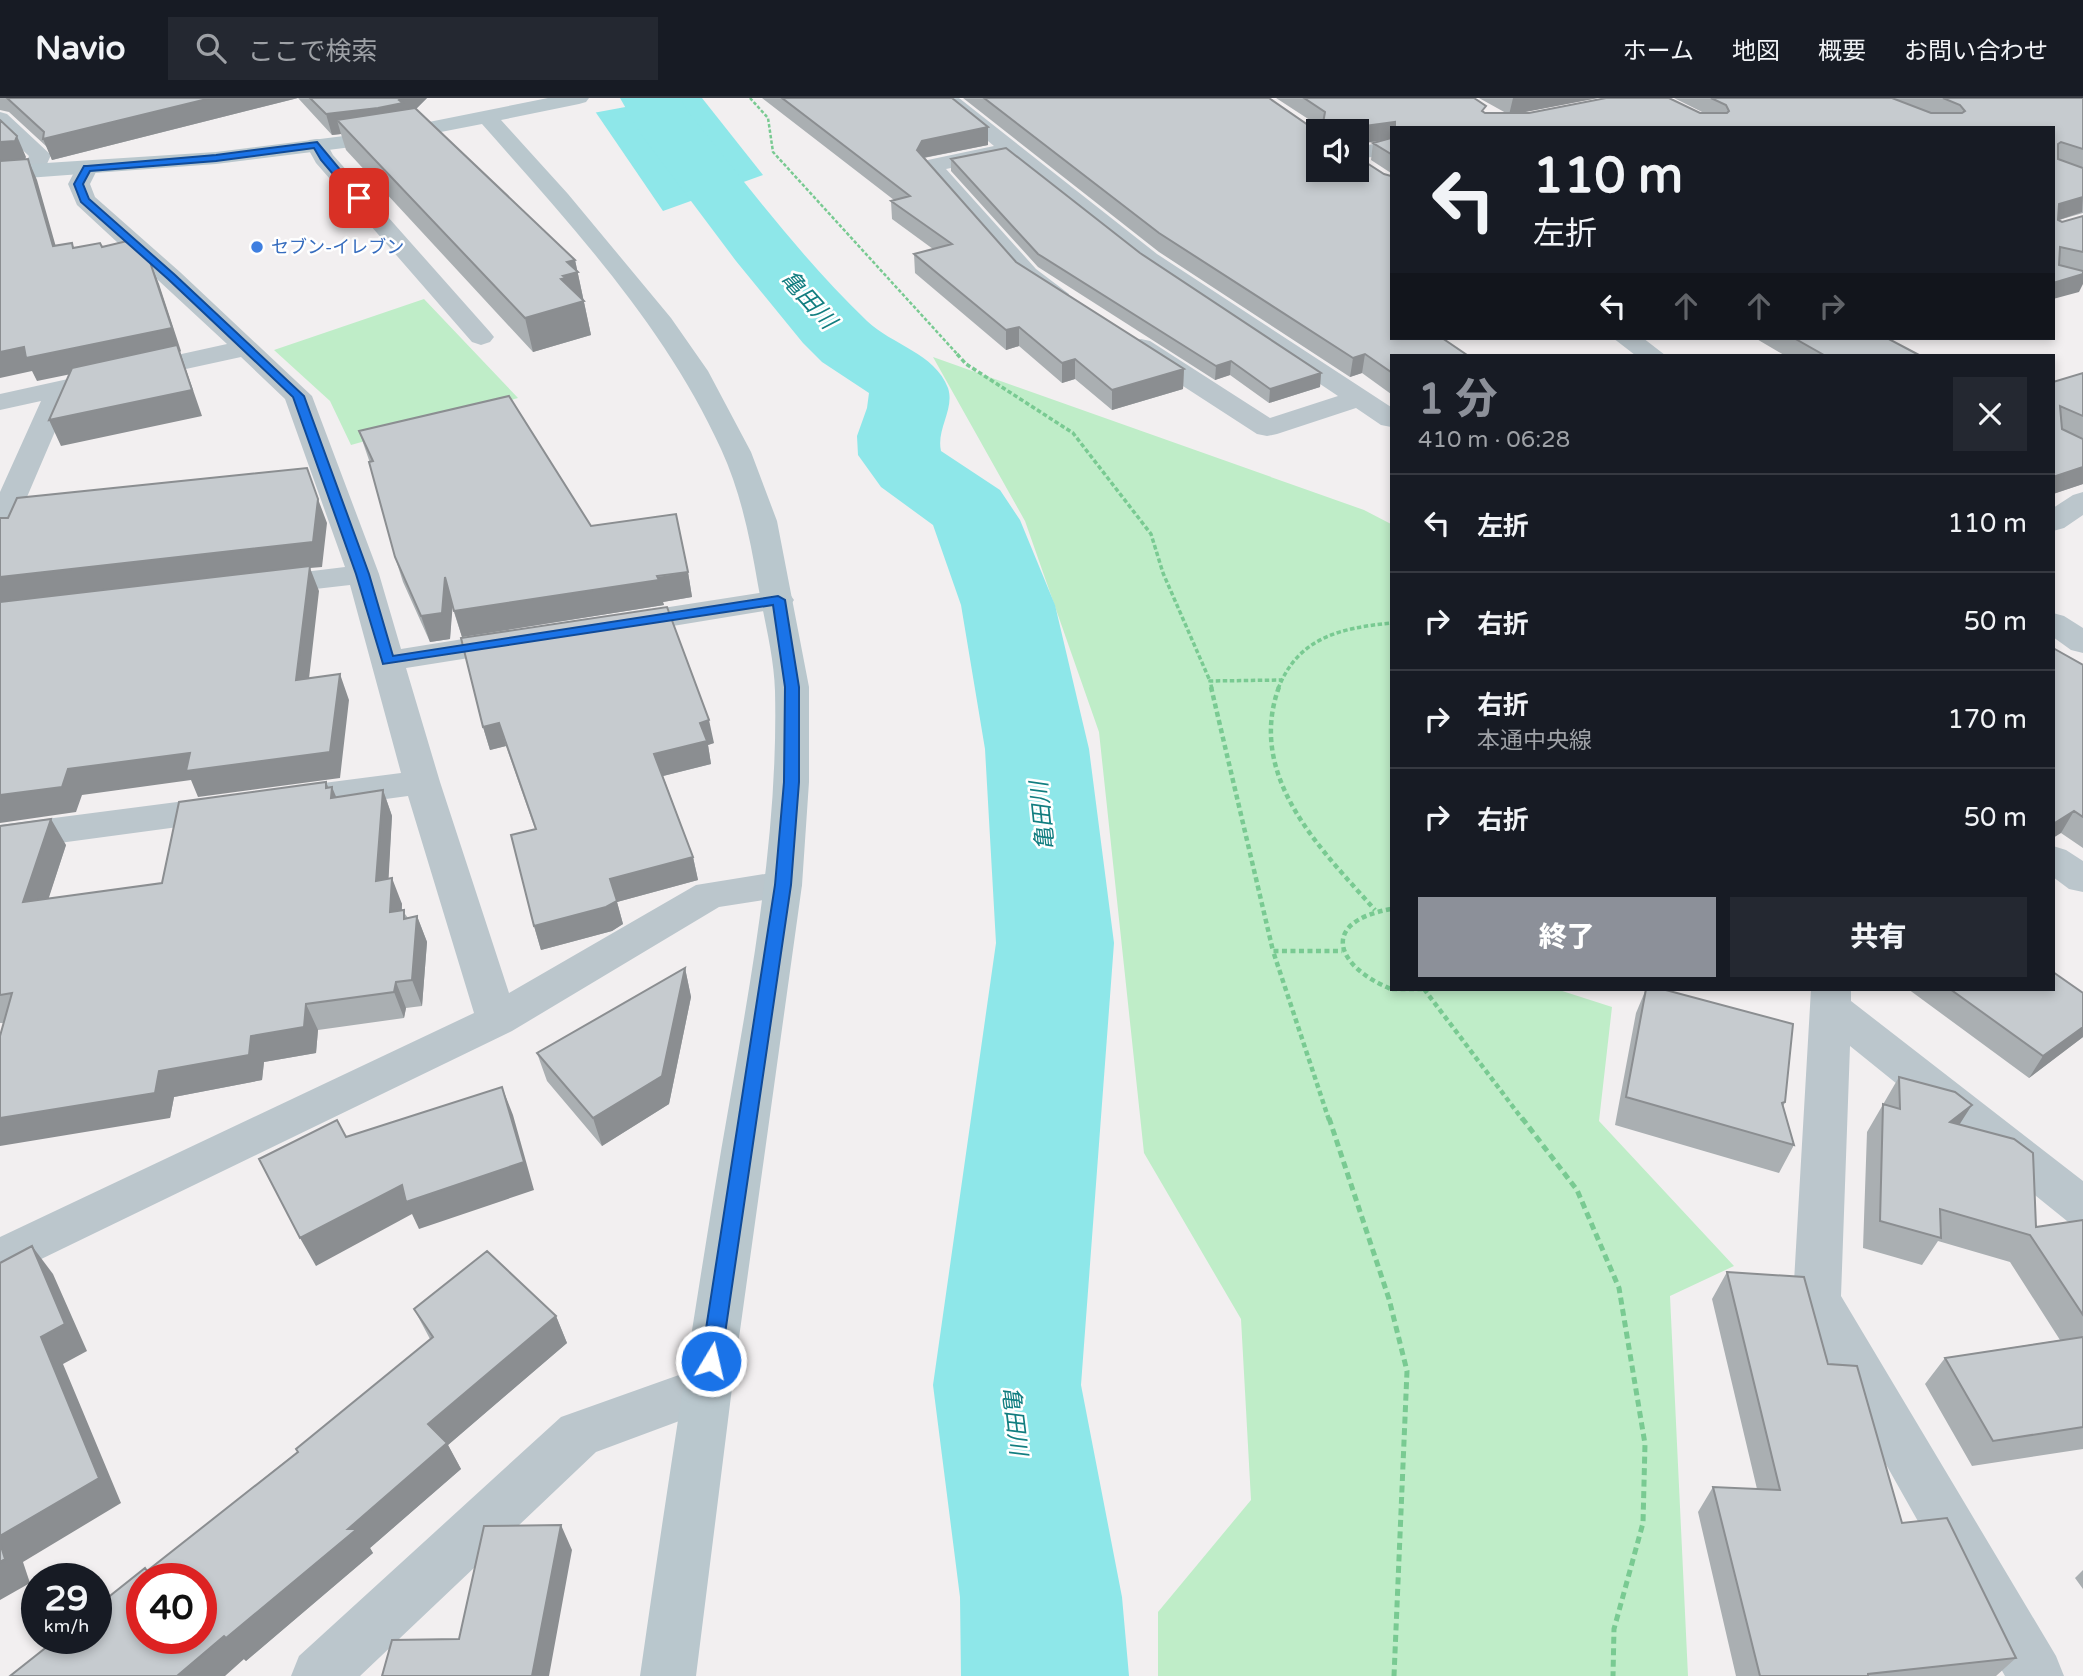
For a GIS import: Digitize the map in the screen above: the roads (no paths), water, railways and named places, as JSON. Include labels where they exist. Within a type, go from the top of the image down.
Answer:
[{"type":"street","points":[[946,98],[1149,259],[1390,418]]},
{"type":"street","points":[[6,183],[33,172],[216,158],[384,136],[572,99]]},
{"type":"street","points":[[487,117],[560,198],[654,313],[695,371],[737,452],[762,522],[792,687],[791,782],[783,885],[707,1388],[668,1676]]},
{"type":"street","points":[[0,118],[40,155],[33,172]]},
{"type":"street","points":[[317,145],[324,159],[481,337]]},
{"type":"street","points":[[1369,158],[1390,147]]},
{"type":"street","points":[[1012,149],[931,166],[1027,274],[1073,304]]},
{"type":"street","points":[[87,168],[79,184],[85,200],[298,396],[363,574],[422,782],[497,1020]]},
{"type":"street","points":[[1119,333],[1267,428],[1360,398]]},
{"type":"street","points":[[0,402],[244,348]]},
{"type":"street","points":[[0,526],[60,389]]},
{"type":"street","points":[[2055,521],[2083,501]]},
{"type":"street","points":[[229,590],[363,574]]},
{"type":"street","points":[[590,629],[778,600]]},
{"type":"street","points":[[2055,624],[2083,643]]},
{"type":"street","points":[[388,661],[536,638]]},
{"type":"street","points":[[0,838],[422,782]]},
{"type":"street","points":[[2055,860],[2083,879]]},
{"type":"street","points":[[0,1259],[497,1020],[709,895],[783,885]]},
{"type":"street","points":[[1830,998],[2083,1207]]},
{"type":"street","points":[[1830,998],[1816,1299],[2036,1676]]},
{"type":"street","points":[[319,1676],[579,1434],[707,1388]]},
{"type":"water","points":[[586,98],[702,98],[763,175],[663,211]]},
{"type":"waterway","name":"亀田川","points":[[650,98],[662,120],[761,246],[830,327],[849,346],[905,381],[910,399],[899,436],[900,455],[920,477],[969,509],[976,520],[1008,605],[1037,749],[1055,943],[1007,1385],[1041,1597],[1045,1676]]},
{"type":"place","name":"セブン-イレブン","points":[[257,247]]}]
